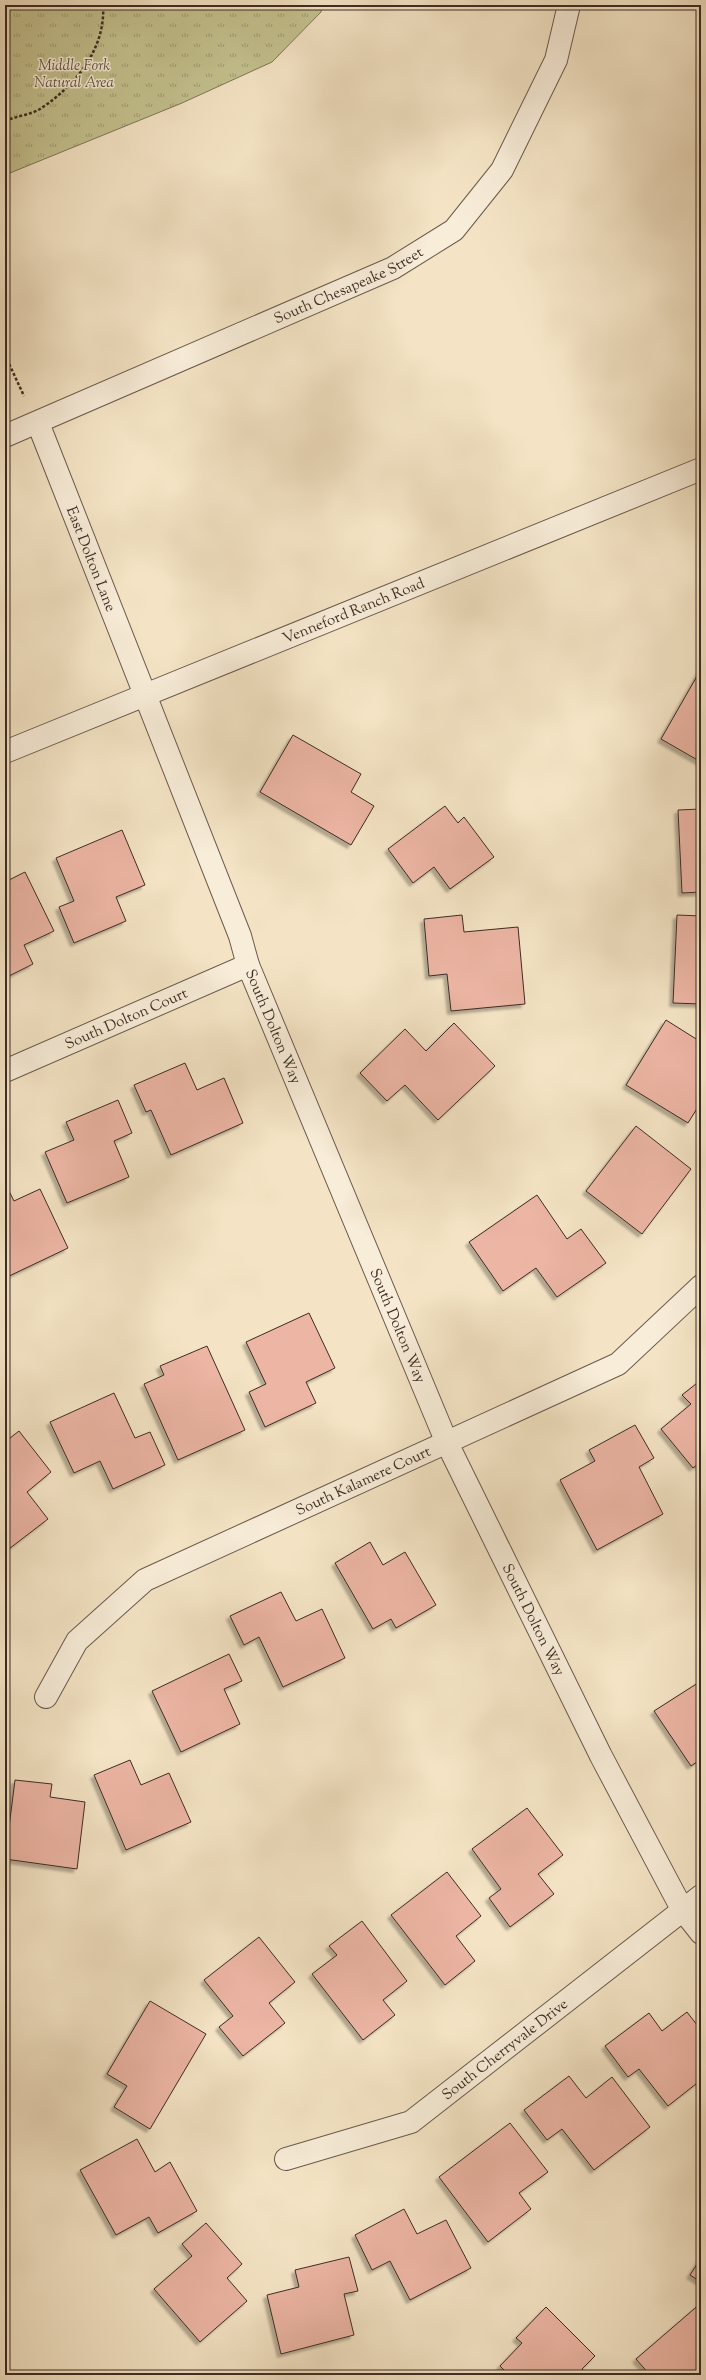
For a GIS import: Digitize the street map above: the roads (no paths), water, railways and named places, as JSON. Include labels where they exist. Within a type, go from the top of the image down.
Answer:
[{"type":"street","name":"South Chesapeake Street","points":[[5,436],[393,268],[454,230],[502,170],[556,60],[568,5]]},
{"type":"street","name":"East Dolton Lane","points":[[38,423],[146,694]]},
{"type":"street","name":"Venneford Ranch Road","points":[[5,752],[701,469]]},
{"type":"street","name":"South Dolton Way","points":[[146,694],[240,936],[248,965],[447,1443],[600,1756],[682,1909],[701,1933]]},
{"type":"street","name":"South Dolton Court","points":[[5,1071],[248,965]]},
{"type":"street","name":"South Kalamere Court","points":[[46,1697],[77,1641],[145,1580],[618,1364],[701,1286]]},
{"type":"street","name":"South Cherryvale Drive","points":[[286,2159],[411,2122],[682,1909],[701,1896]]},
{"type":"park label","name":"Middle Fork Natural Area","points":[[74,74]]}]
